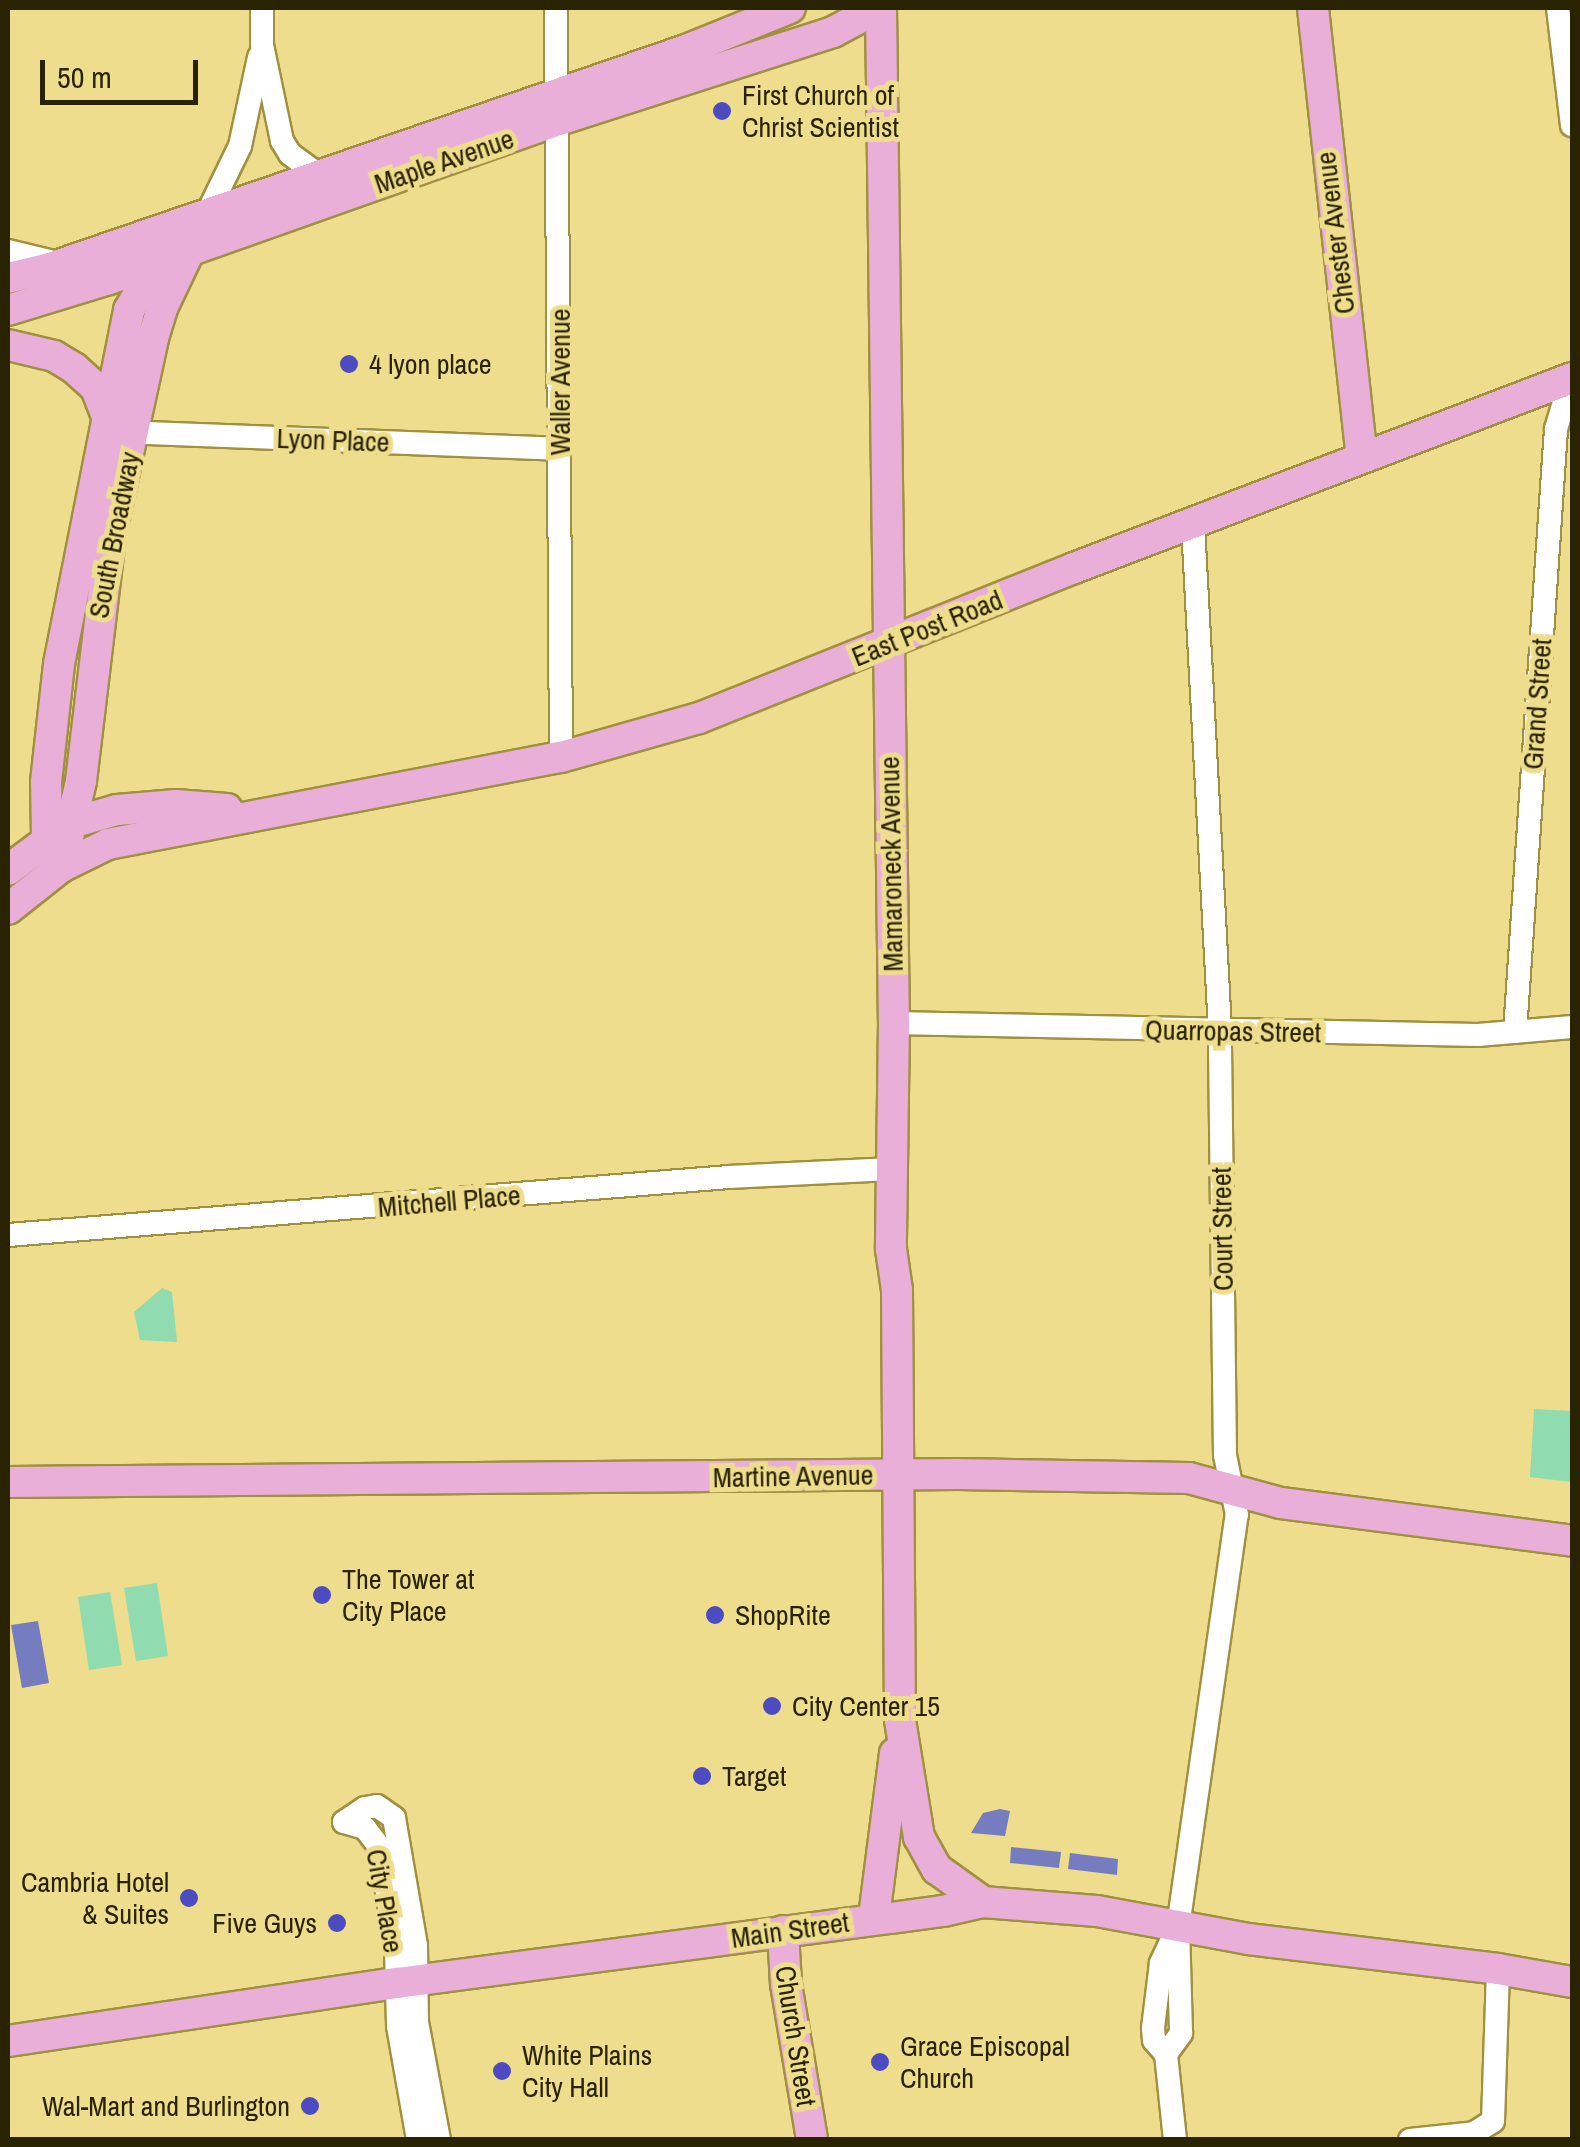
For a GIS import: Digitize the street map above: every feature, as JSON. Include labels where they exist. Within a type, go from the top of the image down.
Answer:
[{"type":"main road","name":"Maple Avenue","points":[[8,310],[189,251],[560,105],[790,8]]},
{"type":"main road","name":"Maple Avenue","points":[[8,278],[62,264],[319,175],[833,32],[880,8]]},
{"type":"main road","name":"Mamaroneck Avenue","points":[[874,1917],[900,1720],[898,1290],[891,1248],[890,1170],[894,1023],[880,8]]},
{"type":"main road","name":"Chester Avenue","points":[[1313,8],[1362,458]]},
{"type":"main road","name":"South Broadway","points":[[116,428],[162,308],[207,214]]},
{"type":"main road","name":"South Broadway","points":[[61,867],[59,830],[94,690],[96,624],[110,536],[116,428],[130,310],[155,264],[207,214]]},
{"type":"main road","points":[[8,345],[54,356],[74,368],[96,388],[116,428]]},
{"type":"main road","name":"East Post Road","points":[[61,867],[108,844],[262,813],[350,801],[561,757],[699,718],[1572,377]]},
{"type":"main road","name":"East Post Road","points":[[59,830],[117,810],[176,805],[262,813]]},
{"type":"main road","points":[[8,870],[59,830]]},
{"type":"main road","points":[[8,908],[61,867]]},
{"type":"main road","name":"Martine Avenue","points":[[8,1482],[898,1474],[1189,1478],[1281,1503],[1572,1540]]},
{"type":"main road","name":"Mamaroneck Avenue","points":[[900,1720],[919,1837],[937,1869],[983,1902]]},
{"type":"main road","name":"Main Street","points":[[8,2041],[407,1981],[943,1911],[983,1902],[1097,1910],[1178,1927],[1498,1968],[1572,1982]]},
{"type":"main road","name":"Church Street","points":[[783,1931],[786,1984],[812,2140]]},
{"type":"street","name":"South Broadway","points":[[262,8],[262,45],[282,141],[290,154],[319,175]]},
{"type":"street","name":"Waller Avenue","points":[[556,8],[560,105],[561,757]]},
{"type":"street","points":[[1558,8],[1572,125]]},
{"type":"street","name":"South Broadway","points":[[207,214],[240,146],[262,45]]},
{"type":"street","points":[[8,251],[62,264]]},
{"type":"street","name":"Grand Street","points":[[1515,1032],[1556,429],[1572,377]]},
{"type":"street","name":"Lyon Place","points":[[116,428],[560,449]]},
{"type":"street","name":"Court Street","points":[[1175,2140],[1166,2054],[1182,2032],[1178,1927],[1236,1540],[1225,1454],[1220,1030],[1193,525]]},
{"type":"street","name":"Quarropas Street","points":[[894,1023],[1478,1036],[1572,1028]]},
{"type":"street","name":"Mitchell Place","points":[[8,1236],[781,1173],[890,1170]]},
{"type":"street","name":"City Place","points":[[378,1806],[394,1818],[416,1945],[407,1981],[380,1848],[365,1828],[344,1822],[365,1808],[378,1806]]},
{"type":"street","points":[[1410,2140],[1474,2133],[1495,2115],[1498,1968]]},
{"type":"street","points":[[407,1981],[398,2026],[418,2140]]},
{"type":"street","points":[[407,1981],[439,2140]]},
{"type":"green space","points":[[162,1288],[172,1292],[177,1342],[140,1340],[134,1312]]},
{"type":"green space","points":[[1534,1409],[1572,1411],[1572,1482],[1530,1477]]},
{"type":"green space","points":[[157,1583],[168,1656],[136,1661],[124,1588]]},
{"type":"green space","points":[[110,1592],[122,1665],[89,1670],[78,1597]]},
{"type":"water","points":[[38,1621],[49,1683],[22,1688],[11,1625]]},
{"type":"water","points":[[1010,1811],[1005,1836],[971,1833],[983,1813]]},
{"type":"water","points":[[1011,1847],[1061,1852],[1059,1868],[1010,1863]]},
{"type":"water","points":[[1070,1853],[1118,1859],[1117,1875],[1068,1869]]},
{"type":"place","name":"First Church of Christ Scientist","points":[[722,111]]},
{"type":"place","name":"4 lyon place","points":[[349,364]]},
{"type":"place","name":"The Tower at City Place","points":[[322,1595]]},
{"type":"place","name":"ShopRite","points":[[715,1615]]},
{"type":"place","name":"City Center 15","points":[[772,1706]]},
{"type":"place","name":"Target","points":[[702,1776]]},
{"type":"place","name":"Cambria Hotel & Suites","points":[[189,1898]]},
{"type":"place","name":"Five Guys","points":[[337,1923]]},
{"type":"place","name":"Grace Episcopal Church","points":[[880,2062]]},
{"type":"place","name":"White Plains City Hall","points":[[502,2071]]},
{"type":"place","name":"Wal-Mart and Burlington","points":[[310,2106]]}]
